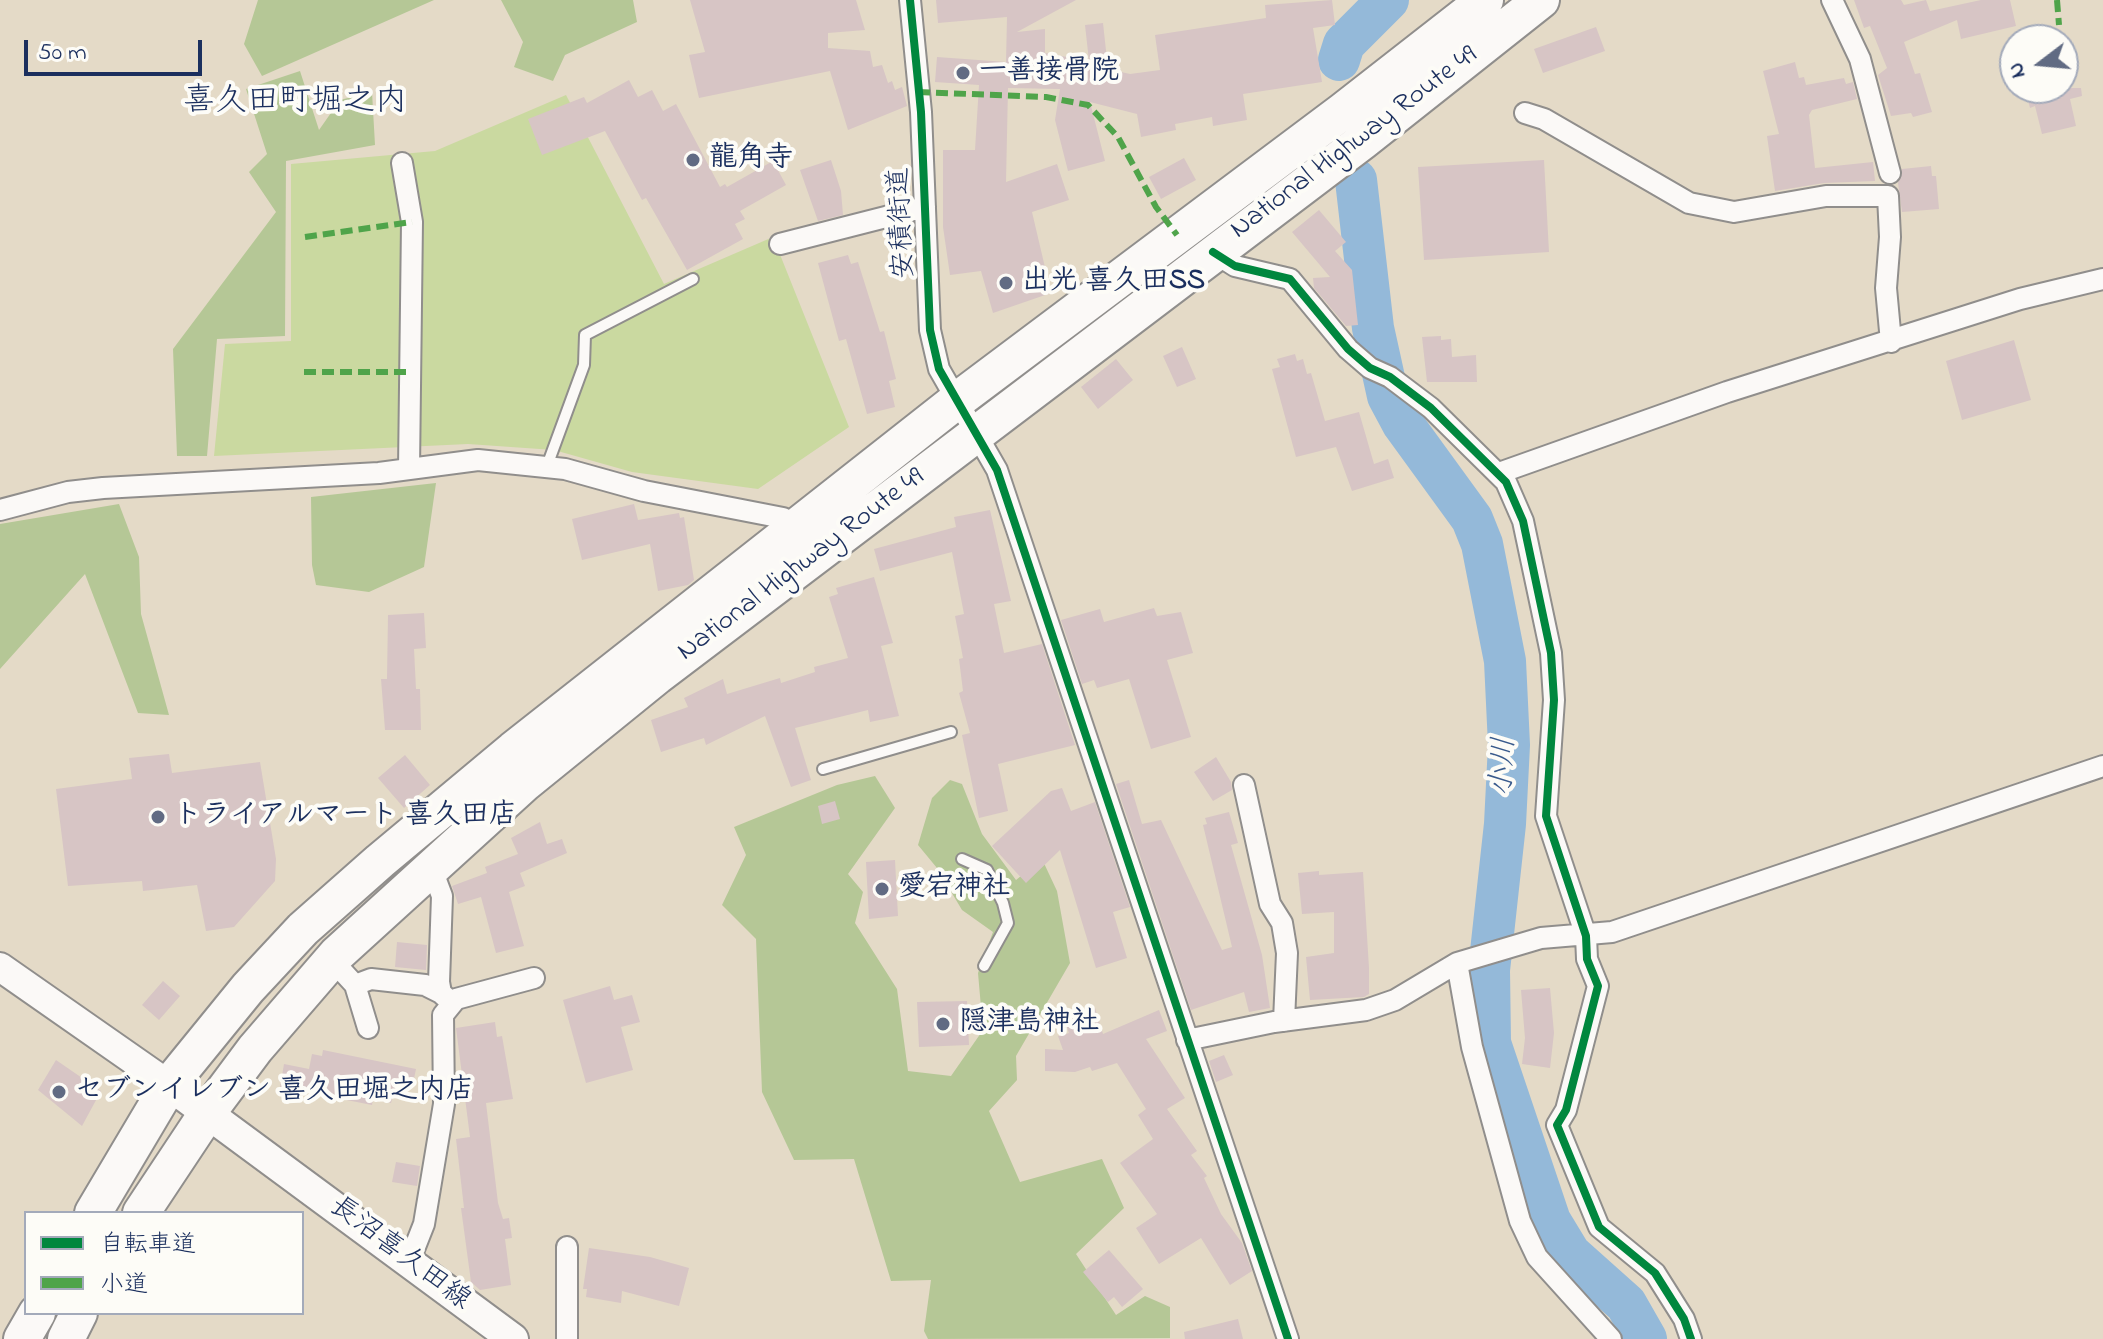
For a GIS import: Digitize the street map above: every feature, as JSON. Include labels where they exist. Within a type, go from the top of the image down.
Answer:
[{"type":"highway","name":"National Highway Route 49","points":[[94,1211],[169,1085],[248,988],[303,929],[369,870],[513,750],[955,402],[1343,111],[1485,0]]},
{"type":"highway","name":"National Highway Route 49","points":[[142,1211],[208,1112],[255,1049],[343,973],[427,870],[525,783],[657,676],[1363,141],[1541,0]]},
{"type":"highway","points":[[22,1339],[36,1315]]},
{"type":"highway","points":[[66,1339],[78,1315]]},
{"type":"main road","name":"長沼喜久田線","points":[[169,1085],[513,1339]]},
{"type":"street","name":"安積街道","points":[[910,0],[925,207],[930,330],[939,369],[955,402],[978,432],[997,470],[1288,1339]]},
{"type":"street","points":[[1832,0],[1860,59],[1890,173]]},
{"type":"street","points":[[1525,113],[1544,119],[1689,203],[1734,212],[1826,196],[1888,196],[1890,237],[1886,288],[1891,342]]},
{"type":"street","points":[[402,163],[412,222],[409,469]]},
{"type":"street","points":[[780,244],[925,207]]},
{"type":"street","points":[[1213,252],[1235,266],[1290,279],[1348,349],[1370,368],[1390,377],[1431,408],[1499,473],[1523,521],[1551,653],[1554,700],[1546,816],[1586,936],[1587,959],[1598,986],[1566,1110],[1557,1125],[1599,1227],[1655,1273],[1684,1319],[1691,1339]]},
{"type":"street","points":[[1499,473],[1727,392],[2020,299],[2103,279]]},
{"type":"street","points":[[0,510],[68,492],[103,488],[409,469],[478,460],[547,466],[644,491],[783,518],[796,526]]},
{"type":"street","points":[[1187,1040],[1284,1021],[1366,1010],[1395,1000],[1457,963],[1541,938],[1612,932],[2103,766]]},
{"type":"street","points":[[1244,785],[1270,904],[1282,923],[1287,953],[1284,1021]]},
{"type":"street","points":[[409,1262],[424,1224],[444,1104],[443,1015],[447,998],[442,896],[436,880],[427,870]]},
{"type":"street","points":[[1457,963],[1472,1047],[1520,1221],[1537,1257],[1611,1339]]},
{"type":"street","points":[[0,967],[169,1085]]},
{"type":"street","points":[[343,973],[425,985],[447,998],[534,978]]},
{"type":"street","points":[[343,973],[368,1028]]},
{"type":"street","points":[[567,1247],[567,1339]]},
{"type":"lane","points":[[547,466],[584,365],[585,335],[693,279]]},
{"type":"lane","points":[[823,769],[951,732]]},
{"type":"lane","points":[[962,859],[987,870],[1003,903],[1008,923],[984,966]]},
{"type":"green space","points":[[258,0],[434,0],[262,76],[244,44]]},
{"type":"green space","points":[[501,0],[633,0],[637,22],[565,55],[553,81],[514,67],[523,42]]},
{"type":"green space","points":[[300,71],[319,130],[340,100],[372,92],[375,145],[286,161],[285,336],[217,339],[207,456],[177,456],[173,349],[276,212],[249,172],[267,154],[246,89]]},
{"type":"green space","points":[[566,95],[664,284],[773,237],[849,427],[758,489],[632,472],[554,450],[468,444],[214,456],[225,344],[291,341],[291,164],[435,151]]},
{"type":"green space","points":[[436,483],[424,567],[369,592],[316,585],[312,565],[311,497]]},
{"type":"green space","points":[[119,504],[139,557],[141,614],[169,715],[138,713],[85,574],[0,669],[0,524]]},
{"type":"green space","points":[[875,776],[895,808],[848,874],[863,892],[855,923],[897,989],[908,1071],[951,1076],[983,1030],[978,973],[993,932],[962,910],[937,868],[918,845],[932,798],[950,780],[962,784],[982,834],[1016,880],[1042,859],[1057,891],[1070,963],[1016,1056],[1017,1080],[989,1111],[1020,1182],[1102,1159],[1124,1208],[1076,1254],[1116,1315],[1145,1296],[1170,1307],[1170,1338],[928,1339],[924,1331],[931,1280],[891,1281],[854,1159],[794,1160],[762,1092],[756,939],[722,905],[746,855],[734,827],[837,785]]},
{"type":"building","points":[[690,0],[856,0],[865,30],[828,33],[828,48],[870,51],[873,67],[882,65],[888,83],[892,81],[895,90],[902,87],[907,106],[848,130],[830,71],[699,98],[689,55],[705,52]]},
{"type":"building","points":[[936,0],[1076,0],[1017,32],[1045,29],[1045,53],[1089,61],[1085,25],[1103,23],[1108,69],[1130,74],[1160,70],[1155,35],[1266,18],[1265,5],[1332,0],[1335,25],[1313,28],[1322,82],[1243,94],[1247,120],[1213,126],[1212,117],[1175,124],[1176,130],[1141,137],[1137,114],[1090,102],[1105,161],[1068,171],[1055,120],[1060,89],[1008,88],[1006,182],[1057,164],[1069,200],[1032,212],[1051,293],[993,313],[981,271],[950,275],[943,227],[943,150],[975,150],[979,85],[935,82],[937,57],[1006,62],[1007,17],[938,23]]},
{"type":"building","points":[[1854,0],[1901,0],[1904,5],[1926,0],[1930,11],[1981,0],[2010,0],[2016,24],[1999,24],[1999,30],[1961,39],[1957,20],[1904,42],[1915,74],[1920,73],[1932,112],[1913,117],[1911,113],[1891,116],[1878,75],[1887,68],[1870,26],[1864,28]]},
{"type":"building","points":[[1596,27],[1605,51],[1543,73],[1534,49]]},
{"type":"building","points":[[1795,62],[1799,78],[1804,77],[1806,85],[1844,78],[1846,84],[1853,82],[1857,99],[1812,110],[1809,115],[1815,168],[1873,162],[1875,181],[1824,183],[1775,191],[1767,136],[1779,134],[1763,71]]},
{"type":"building","points":[[629,80],[638,97],[652,90],[663,111],[676,104],[720,187],[725,184],[727,187],[773,161],[786,185],[740,211],[745,219],[735,224],[743,239],[687,270],[646,198],[642,200],[605,131],[542,155],[528,119],[584,97],[587,103]]},
{"type":"building","points":[[2029,104],[2071,104],[2076,126],[2042,134],[2035,106],[2030,108]]},
{"type":"building","points":[[1184,158],[1196,180],[1161,199],[1149,177]]},
{"type":"building","points":[[831,160],[841,191],[843,215],[818,221],[800,170]]},
{"type":"building","points":[[1544,160],[1549,252],[1424,260],[1418,167]]},
{"type":"building","points":[[1931,166],[1932,176],[1936,176],[1939,209],[1902,212],[1898,183],[1902,169]]},
{"type":"building","points":[[1319,210],[1346,242],[1335,251],[1352,270],[1358,325],[1346,326],[1314,288],[1313,278],[1330,277],[1292,232]]},
{"type":"building","points":[[848,255],[851,264],[858,262],[880,332],[884,331],[896,379],[889,381],[895,407],[867,414],[846,339],[839,341],[818,263]]},
{"type":"building","points":[[1441,336],[1441,340],[1451,339],[1452,357],[1476,355],[1477,382],[1427,382],[1422,337]]},
{"type":"building","points":[[2014,340],[2031,400],[1962,420],[1946,361]]},
{"type":"building","points":[[1182,347],[1196,379],[1177,387],[1163,356]]},
{"type":"building","points":[[1295,354],[1297,361],[1303,359],[1307,374],[1311,373],[1325,421],[1359,412],[1374,464],[1388,459],[1394,478],[1352,491],[1336,447],[1296,457],[1272,369],[1280,367],[1277,359]]},
{"type":"building","points":[[1116,359],[1133,380],[1098,409],[1081,387]]},
{"type":"building","points":[[634,504],[638,520],[679,513],[680,518],[684,517],[694,580],[688,585],[658,591],[650,544],[582,560],[572,519]]},
{"type":"building","points":[[990,510],[1011,601],[994,604],[1004,653],[1042,644],[1075,745],[998,764],[1008,811],[979,818],[962,735],[970,733],[959,693],[963,691],[959,659],[963,658],[955,616],[964,614],[952,552],[880,571],[874,549],[956,527],[954,517]]},
{"type":"building","points":[[874,577],[893,643],[881,646],[899,716],[870,722],[868,710],[795,728],[811,780],[791,787],[765,716],[706,745],[704,738],[661,752],[651,720],[688,707],[684,698],[723,679],[727,694],[780,678],[781,683],[815,672],[814,667],[848,658],[829,597],[838,594],[836,588]]},
{"type":"building","points":[[1154,608],[1157,616],[1181,612],[1193,653],[1167,660],[1191,737],[1151,749],[1129,679],[1097,688],[1094,680],[1082,684],[1061,620],[1100,609],[1104,622]]},
{"type":"building","points":[[424,613],[426,648],[414,649],[416,689],[420,689],[421,730],[385,730],[381,679],[387,679],[388,615]]},
{"type":"building","points":[[169,754],[172,773],[260,762],[276,859],[275,881],[234,927],[206,931],[197,885],[143,891],[142,881],[68,886],[56,789],[132,779],[129,758]]},
{"type":"building","points":[[405,755],[430,785],[404,808],[378,778]]},
{"type":"building","points":[[1216,757],[1231,782],[1232,790],[1213,801],[1194,772]]},
{"type":"building","points":[[1129,780],[1142,824],[1161,820],[1222,950],[1232,947],[1203,825],[1207,824],[1205,818],[1229,812],[1238,843],[1231,845],[1262,955],[1270,1008],[1249,1012],[1244,992],[1191,1010],[1116,784]]},
{"type":"building","points":[[1062,788],[1071,811],[1095,802],[1130,907],[1113,912],[1127,958],[1096,968],[1060,850],[1026,883],[992,846],[1051,791]]},
{"type":"building","points":[[835,801],[840,819],[822,824],[818,806]]},
{"type":"building","points":[[540,822],[547,844],[562,839],[567,853],[520,873],[525,886],[509,892],[524,946],[496,953],[481,897],[458,904],[452,886],[487,873],[485,867],[518,854],[511,838]]},
{"type":"building","name":"愛宕神社","points":[[895,860],[898,916],[869,919],[866,862]]},
{"type":"building","points":[[1319,871],[1319,875],[1363,872],[1369,968],[1369,994],[1364,997],[1310,1000],[1306,957],[1334,953],[1334,912],[1302,914],[1298,873]]},
{"type":"building","points":[[397,942],[427,945],[426,970],[395,967]]},
{"type":"building","points":[[163,981],[180,996],[159,1020],[142,1005]]},
{"type":"building","points":[[610,986],[614,1000],[632,995],[640,1022],[621,1027],[633,1070],[586,1083],[563,1000]]},
{"type":"building","points":[[1550,988],[1554,1033],[1550,1068],[1522,1064],[1525,1038],[1521,990]]},
{"type":"building","name":"隠津島神社","points":[[967,1001],[969,1045],[919,1047],[917,1002]]},
{"type":"building","points":[[1095,1008],[1103,1034],[1159,1010],[1167,1031],[1146,1039],[1185,1098],[1167,1109],[1197,1151],[1191,1155],[1207,1176],[1204,1178],[1221,1214],[1242,1243],[1252,1271],[1230,1285],[1201,1238],[1159,1264],[1136,1228],[1157,1214],[1120,1163],[1153,1139],[1138,1115],[1146,1109],[1117,1063],[1092,1071],[1090,1067],[1075,1072],[1045,1071],[1045,1049],[1063,1050],[1058,1036],[1069,1033],[1064,1019]]},
{"type":"building","points":[[495,1022],[497,1037],[502,1036],[513,1099],[486,1103],[498,1203],[503,1219],[509,1218],[512,1238],[505,1239],[511,1285],[480,1290],[471,1282],[461,1208],[464,1208],[456,1139],[470,1137],[456,1028]]},
{"type":"building","points":[[323,1050],[416,1069],[412,1088],[408,1087],[406,1099],[393,1096],[391,1103],[373,1099],[372,1105],[280,1087],[284,1064],[309,1069],[312,1054],[322,1056]]},
{"type":"building","points":[[1224,1055],[1233,1075],[1216,1082],[1209,1061]]},
{"type":"building","points":[[56,1060],[101,1091],[82,1126],[38,1090]]},
{"type":"building","points":[[396,1162],[420,1166],[417,1186],[392,1182]]},
{"type":"building","points":[[589,1248],[650,1257],[689,1268],[679,1306],[622,1291],[621,1303],[586,1297],[587,1289],[583,1289]]},
{"type":"building","points":[[1109,1250],[1143,1289],[1122,1307],[1114,1297],[1108,1302],[1083,1272]]},
{"type":"building","points":[[1238,1319],[1243,1339],[1185,1339],[1184,1332]]},
{"type":"waterway","name":"小川","points":[[1339,60],[1344,44],[1388,0]]},
{"type":"waterway","name":"小川","points":[[1356,180],[1373,328],[1388,396],[1403,424],[1472,519],[1482,544],[1505,661],[1509,745],[1505,824],[1489,970],[1490,1043],[1550,1221],[1570,1254],[1626,1304],[1646,1339]]},
{"type":"marked path","points":[[2057,0],[2059,24]]},
{"type":"marked path","points":[[918,92],[1046,97],[1088,105],[1118,137],[1156,207],[1177,235]]},
{"type":"marked path","points":[[305,237],[412,222]]},
{"type":"marked path","points":[[304,372],[410,372]]},
{"type":"cycle path","points":[[910,0],[921,112],[930,330],[939,369],[997,470],[1288,1339]]},
{"type":"cycle path","points":[[1213,252],[1235,266],[1290,279],[1348,349],[1370,368],[1390,377],[1431,408],[1506,482],[1523,521],[1551,653],[1554,700],[1546,816],[1586,936],[1587,959],[1598,986],[1566,1110],[1557,1125],[1599,1227],[1655,1273],[1684,1319],[1691,1339]]},
{"type":"place","name":"一善接骨院","points":[[963,73]]},
{"type":"place","name":"龍角寺","points":[[693,160]]},
{"type":"place","name":"出光 喜久田SS","points":[[1006,283]]},
{"type":"place","name":"トライアルマート 喜久田店","points":[[158,817]]},
{"type":"place","name":"愛宕神社","points":[[882,889]]},
{"type":"place","name":"隠津島神社","points":[[943,1024]]},
{"type":"place","name":"セブンイレブン 喜久田堀之内店","points":[[59,1092]]},
{"type":"district","name":"喜久田町堀之内","points":[[295,104]]}]
